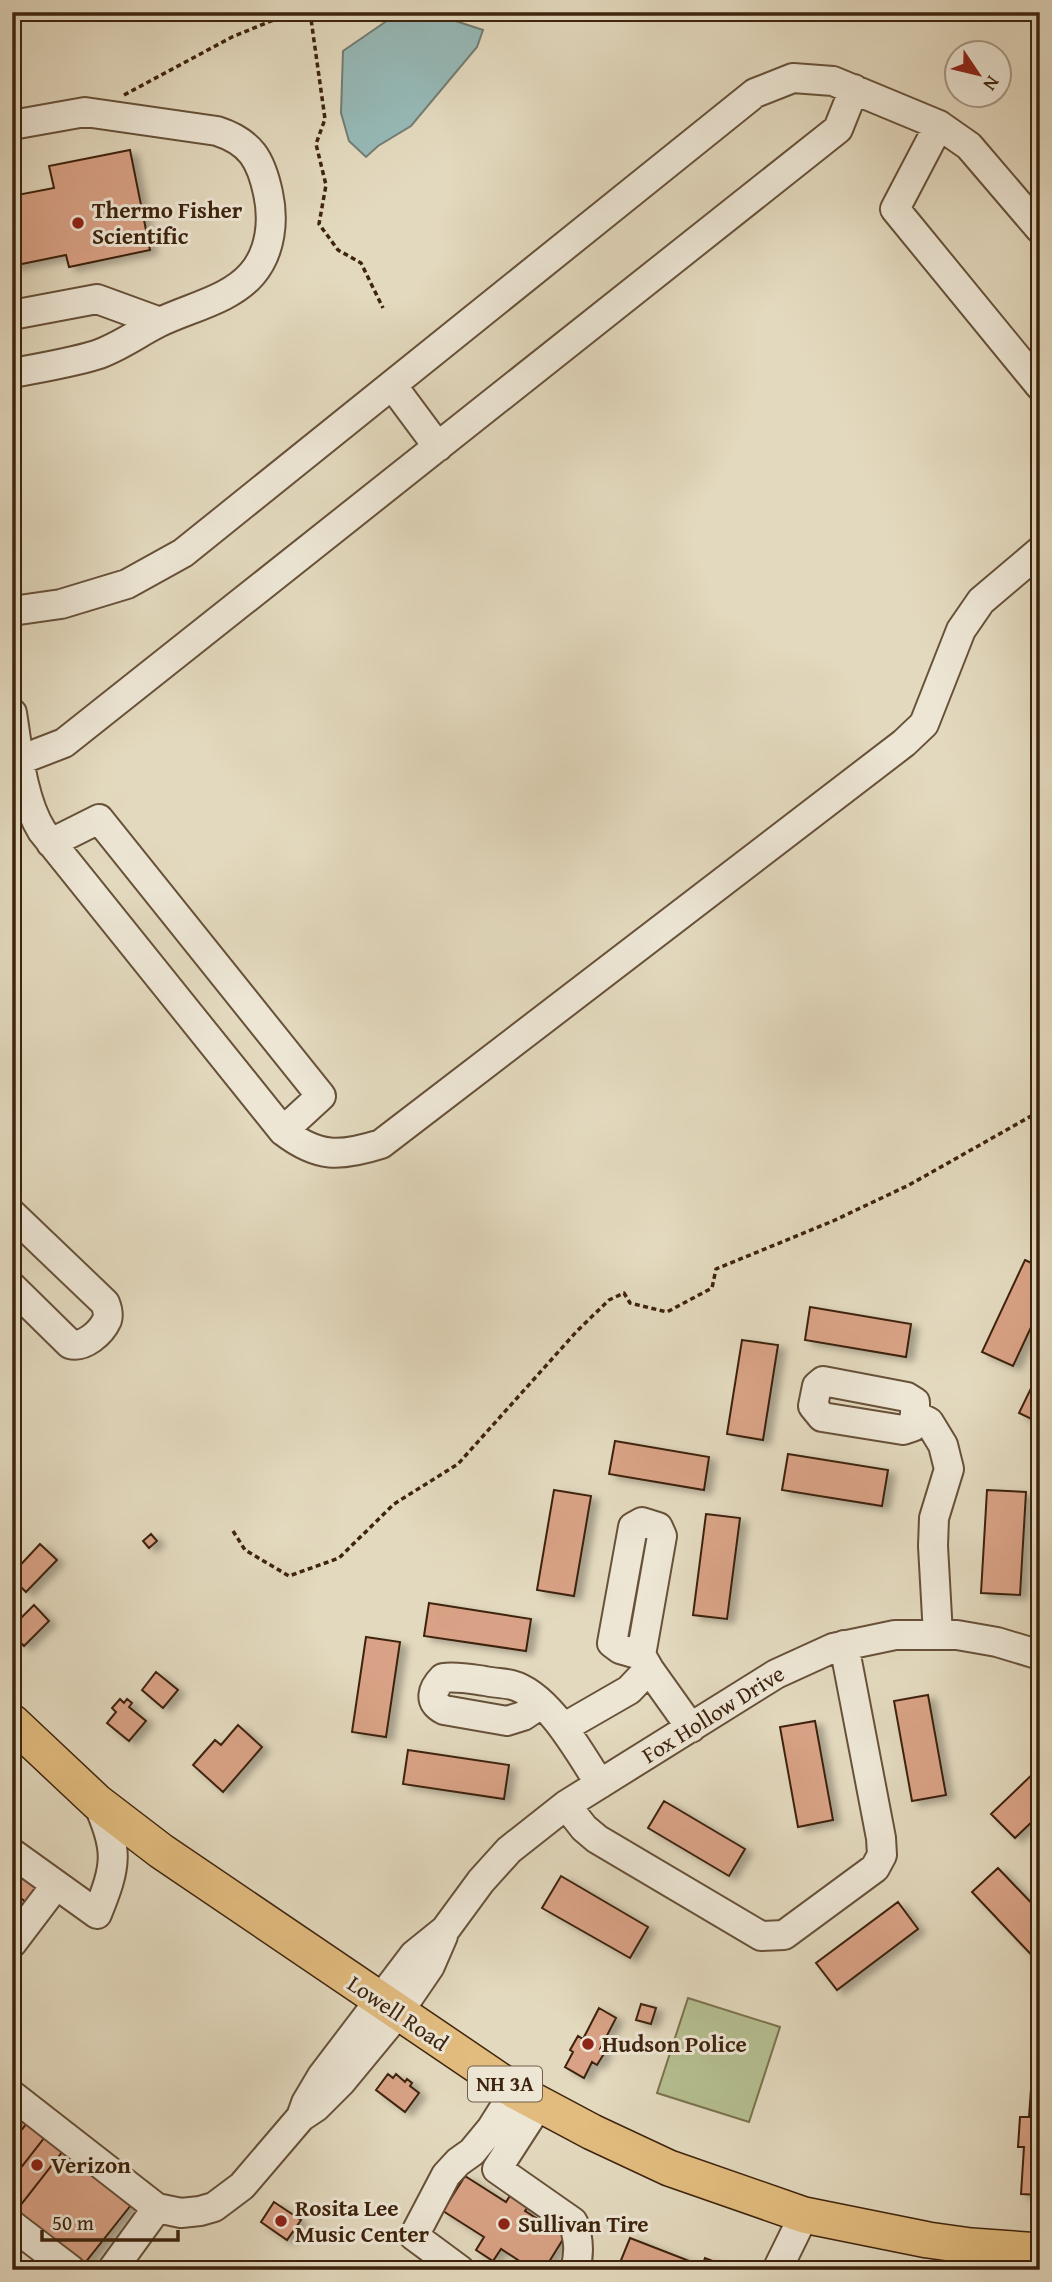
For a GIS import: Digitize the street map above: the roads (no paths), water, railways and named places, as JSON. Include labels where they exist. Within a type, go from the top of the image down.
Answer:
[{"type":"main road","name":"Lowell Road","points":[[12,1721],[97,1802],[161,1851],[526,2097],[592,2132],[669,2168],[804,2215],[880,2231],[971,2258],[1040,2251]]},
{"type":"street","points":[[12,611],[61,604],[127,584],[183,553],[755,93],[793,78],[833,81],[939,125],[969,146],[1040,229]]},
{"type":"street","points":[[20,760],[64,743],[838,129],[854,89]]},
{"type":"street","points":[[12,125],[85,112],[217,131],[243,142],[263,169],[272,222],[269,241],[255,271],[242,285],[98,354],[12,373]]},
{"type":"street","points":[[939,125],[895,209],[1040,386]]},
{"type":"street","points":[[12,315],[97,299],[160,322]]},
{"type":"street","points":[[392,385],[438,447]]},
{"type":"street","points":[[12,713],[34,819],[51,844],[283,1131],[303,1146],[333,1154],[356,1152],[381,1144],[904,743],[924,724],[961,630],[981,601],[1040,551]]},
{"type":"street","points":[[51,844],[99,819],[321,1096],[283,1131]]},
{"type":"street","points":[[12,1214],[105,1303],[108,1312],[106,1322],[84,1344],[70,1344],[12,1286]]},
{"type":"street","points":[[915,1415],[929,1422],[943,1445],[949,1469],[934,1518],[933,1546],[939,1635]]},
{"type":"street","name":"Fox Hollow Drive","points":[[157,2208],[181,2213],[200,2211],[221,2203],[242,2186],[301,2117],[322,2076],[389,2007],[414,1955],[445,1930],[481,1881],[509,1850],[566,1805],[775,1674],[813,1655],[844,1645],[895,1636],[957,1635],[997,1642],[1040,1655]]},
{"type":"street","points":[[566,1805],[584,1828],[609,1846],[761,1936],[785,1935],[875,1868],[882,1854],[844,1645]]},
{"type":"street","points":[[563,1728],[629,1690],[645,1662],[691,1728]]},
{"type":"street","points":[[541,1704],[563,1728],[600,1784]]},
{"type":"street","points":[[12,1853],[97,1914],[109,1886],[113,1858],[112,1839],[97,1802]]},
{"type":"street","points":[[12,1943],[56,1885]]},
{"type":"street","points":[[12,2095],[157,2208],[112,2270]]},
{"type":"street","points":[[460,2270],[414,2236],[446,2175],[526,2097]]},
{"type":"street","points":[[497,2169],[526,2097]]},
{"type":"street","points":[[472,2152],[573,2222],[579,2251],[575,2270]]},
{"type":"street","points":[[777,2270],[804,2215]]},
{"type":"street","points":[[12,2225],[71,2270]]},
{"type":"water","points":[[431,13],[483,30],[477,47],[411,126],[378,146],[366,157],[349,141],[341,113],[343,51],[394,16]]},
{"type":"place","name":"Thermo Fisher Scientific","points":[[78,223]]},
{"type":"place","name":"Hudson Police","points":[[588,2044]]},
{"type":"place","name":"Verizon","points":[[37,2165]]},
{"type":"place","name":"Rosita Lee Music Center","points":[[281,2221]]},
{"type":"place","name":"Sullivan Tire","points":[[504,2224]]}]
